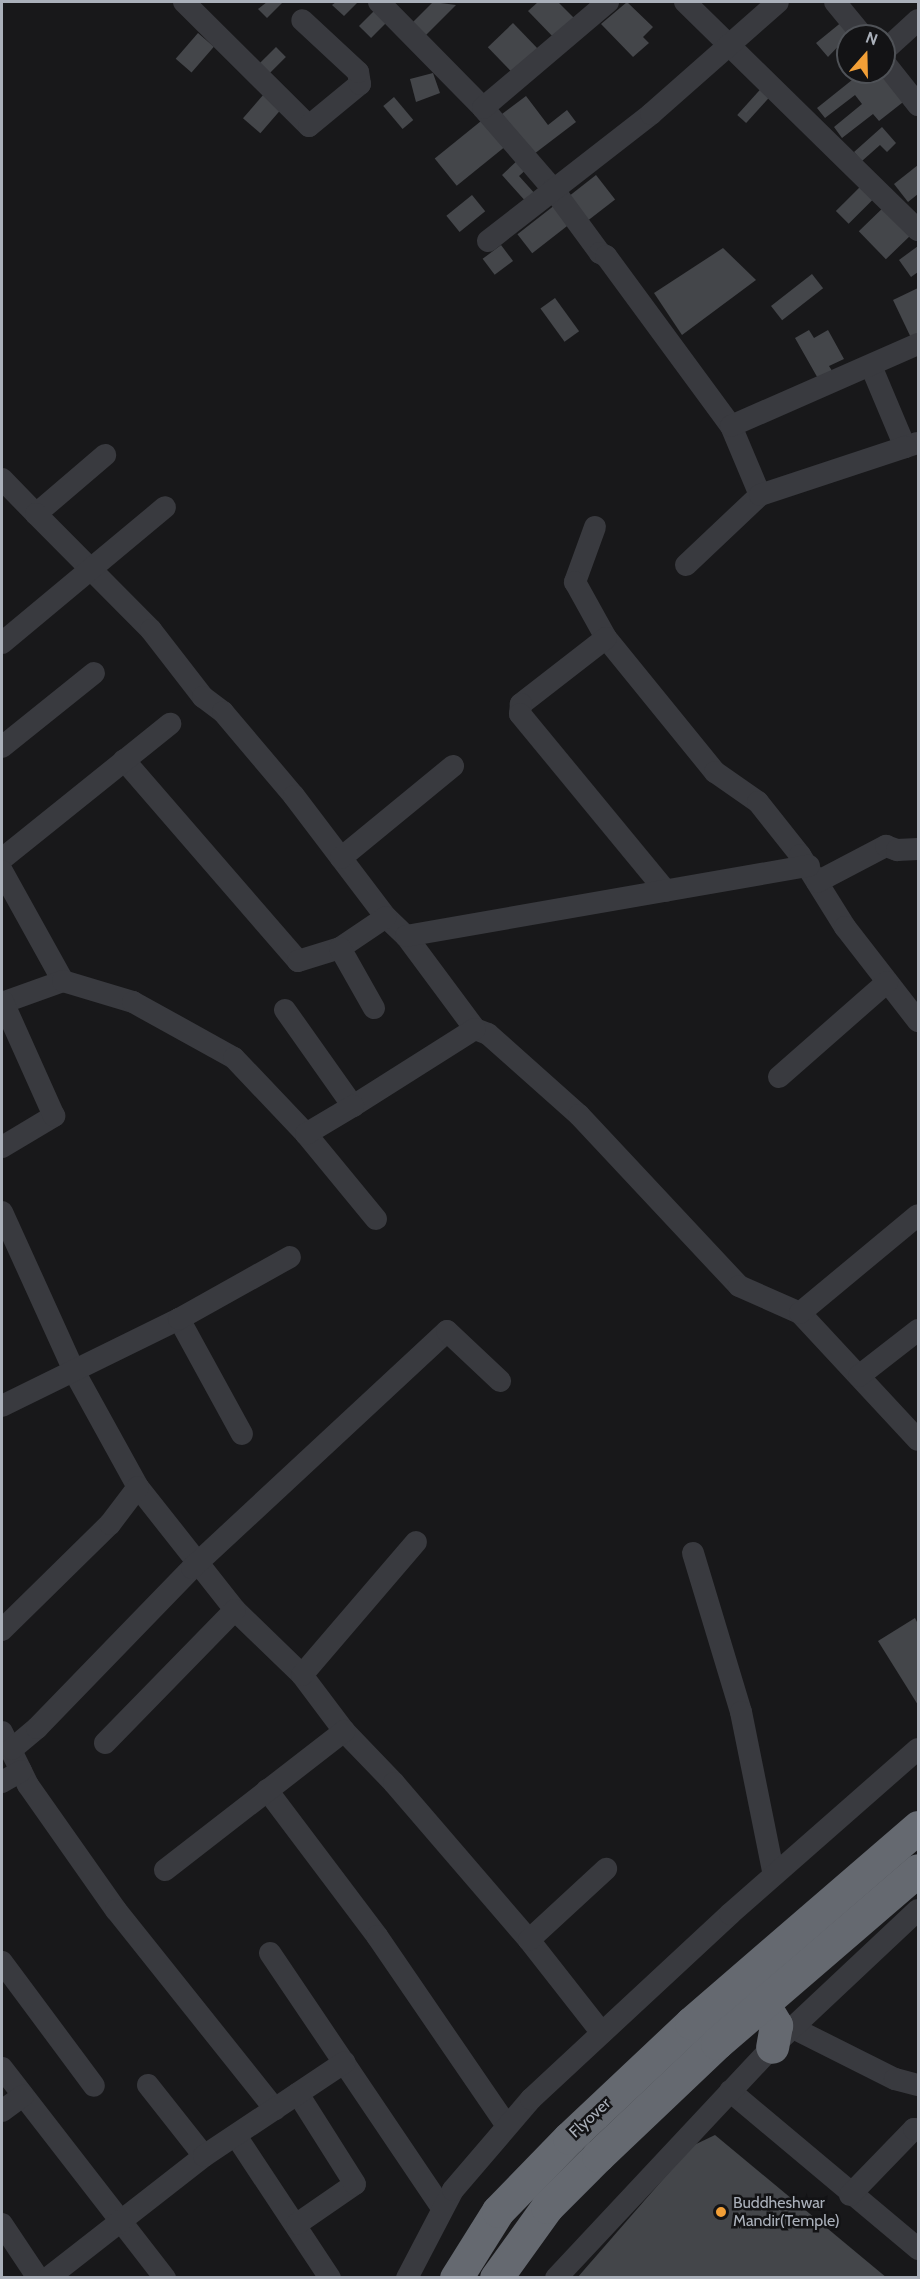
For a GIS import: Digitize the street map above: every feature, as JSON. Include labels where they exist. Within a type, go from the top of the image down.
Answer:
[{"type":"highway","name":"Flyover","points":[[456,2277],[498,2211],[566,2141],[746,1976],[918,1827]]},
{"type":"highway","name":"Flyover","points":[[496,2277],[546,2207],[598,2156],[765,2002],[918,1870]]},
{"type":"highway","points":[[746,1976],[765,2002],[782,2038]]},
{"type":"street","points":[[184,2],[309,126],[360,84],[358,72],[302,20]]},
{"type":"street","points":[[379,2],[483,108],[553,189],[731,426],[760,495]]},
{"type":"street","points":[[483,108],[608,2]]},
{"type":"street","points":[[685,2],[918,230]]},
{"type":"street","points":[[488,241],[651,114],[778,2]]},
{"type":"street","points":[[835,2],[853,24]]},
{"type":"street","points":[[896,40],[918,20]]},
{"type":"street","points":[[896,77],[918,105]]},
{"type":"street","points":[[731,426],[918,344]]},
{"type":"street","points":[[686,565],[760,495],[912,445],[871,366]]},
{"type":"street","points":[[36,514],[105,455]]},
{"type":"street","points":[[2,479],[151,630],[203,697],[223,712],[386,916],[406,936],[475,1029],[488,1034],[579,1115],[738,1286],[800,1313],[918,1440]]},
{"type":"street","points":[[2,643],[165,507]]},
{"type":"street","points":[[595,527],[575,582],[606,638],[715,772],[758,802],[811,871],[887,982],[918,1021]]},
{"type":"street","points":[[606,638],[521,704],[520,714],[666,891]]},
{"type":"street","points":[[2,747],[94,673]]},
{"type":"street","points":[[2,860],[170,724]]},
{"type":"street","points":[[124,760],[298,961],[340,948],[386,916]]},
{"type":"street","points":[[341,858],[453,766]]},
{"type":"street","points":[[406,936],[666,891],[811,871],[886,846],[918,849]]},
{"type":"street","points":[[2,871],[63,981]]},
{"type":"street","points":[[340,948],[374,1008]]},
{"type":"street","points":[[2,1147],[54,1116],[2,1002],[63,981],[133,1002],[234,1058],[306,1134],[376,1219]]},
{"type":"street","points":[[779,1077],[887,982]]},
{"type":"street","points":[[285,1010],[353,1106]]},
{"type":"street","points":[[306,1134],[475,1029]]},
{"type":"street","points":[[2,1212],[75,1373],[138,1487],[236,1610],[302,1675],[344,1731],[394,1783],[529,1940],[602,2033]]},
{"type":"street","points":[[800,1313],[918,1215]]},
{"type":"street","points":[[2,1406],[75,1373],[179,1319],[290,1257]]},
{"type":"street","points":[[179,1319],[242,1434]]},
{"type":"street","points":[[859,1376],[918,1330]]},
{"type":"street","points":[[274,2109],[11,1776],[7,1740],[37,1728],[198,1563],[447,1331],[500,1381]]},
{"type":"street","points":[[2,1630],[110,1524],[138,1487]]},
{"type":"street","points":[[302,1675],[416,1542]]},
{"type":"street","points":[[693,1553],[741,1712],[774,1875]]},
{"type":"street","points":[[105,1743],[236,1610]]},
{"type":"street","points":[[165,1870],[344,1731]]},
{"type":"street","points":[[407,2277],[442,2208],[507,2126],[602,2033],[774,1875],[918,1749]]},
{"type":"street","points":[[267,1790],[377,1936],[507,2126]]},
{"type":"street","points":[[529,1940],[606,1869]]},
{"type":"street","points":[[556,2277],[782,2038],[918,1910]]},
{"type":"street","points":[[270,1953],[442,2208]]},
{"type":"street","points":[[2,1962],[94,2086]]},
{"type":"street","points":[[782,2038],[895,2079],[918,2085]]},
{"type":"street","points":[[48,2277],[204,2156],[345,2062]]},
{"type":"street","points":[[2,2068],[165,2277]]},
{"type":"street","points":[[148,2085],[204,2156]]},
{"type":"street","points":[[730,2091],[850,2196],[915,2240]]},
{"type":"street","points":[[297,2224],[355,2184],[298,2094]]},
{"type":"street","points":[[2,2111],[23,2096]]},
{"type":"street","points":[[850,2196],[914,2128],[918,2130]]},
{"type":"street","points":[[236,2136],[297,2224],[330,2277]]},
{"type":"street","points":[[2,2224],[38,2277]]},
{"type":"building","points":[[267,2],[283,2],[267,18],[258,9]]},
{"type":"building","points":[[336,2],[358,2],[344,16],[332,5]]},
{"type":"building","points":[[433,2],[456,5],[425,36],[412,23]]},
{"type":"building","points":[[538,2],[558,2],[578,22],[558,42],[528,11]]},
{"type":"building","points":[[627,2],[653,27],[643,37],[649,43],[633,57],[601,24]]},
{"type":"building","points":[[376,9],[388,21],[371,38],[359,26]]},
{"type":"building","points":[[513,23],[542,53],[517,78],[488,47]]},
{"type":"building","points":[[836,27],[836,49],[828,57],[816,43]]},
{"type":"building","points":[[198,33],[214,47],[192,72],[176,59]]},
{"type":"building","points":[[276,47],[286,57],[266,77],[256,67]]},
{"type":"building","points":[[433,73],[440,93],[416,102],[410,79]]},
{"type":"building","points":[[766,83],[775,91],[746,123],[737,115]]},
{"type":"building","points":[[847,84],[895,84],[907,99],[879,121],[873,114],[842,138],[834,127],[862,104],[855,95],[825,118],[817,108]]},
{"type":"building","points":[[264,94],[281,109],[260,133],[243,118]]},
{"type":"building","points":[[526,96],[548,125],[567,110],[576,122],[534,154],[502,114]]},
{"type":"building","points":[[394,97],[413,120],[403,129],[383,106]]},
{"type":"building","points":[[486,117],[508,144],[457,186],[435,159]]},
{"type":"building","points":[[882,127],[896,143],[887,152],[880,145],[862,161],[854,152]]},
{"type":"building","points":[[520,158],[529,167],[519,176],[537,196],[528,204],[502,175]]},
{"type":"building","points":[[918,165],[918,194],[908,202],[894,184]]},
{"type":"building","points":[[596,175],[615,199],[588,220],[569,196]]},
{"type":"building","points":[[867,180],[880,193],[849,224],[836,211]]},
{"type":"building","points":[[472,195],[485,211],[460,232],[446,216]]},
{"type":"building","points":[[560,201],[575,220],[532,253],[517,234]]},
{"type":"building","points":[[889,202],[916,230],[886,259],[859,231]]},
{"type":"building","points":[[501,245],[513,261],[495,275],[483,259]]},
{"type":"building","points":[[918,246],[918,272],[911,277],[899,260]]},
{"type":"building","points":[[723,248],[756,280],[682,335],[654,293]]},
{"type":"building","points":[[812,274],[823,288],[782,320],[771,306]]},
{"type":"building","points":[[918,288],[918,342],[914,344],[893,300]]},
{"type":"building","points":[[555,298],[579,331],[565,342],[540,309]]},
{"type":"building","points":[[809,330],[814,338],[828,330],[844,359],[829,366],[834,374],[820,382],[795,338]]},
{"type":"building","points":[[915,1618],[918,1624],[918,1705],[878,1641]]},
{"type":"building","name":"Buddheshwar Mandir(Temple)","points":[[715,2135],[887,2278],[577,2278],[692,2146]]},
{"type":"place","name":"Buddheshwar Mandir(Temple)","points":[[721,2212]]}]
